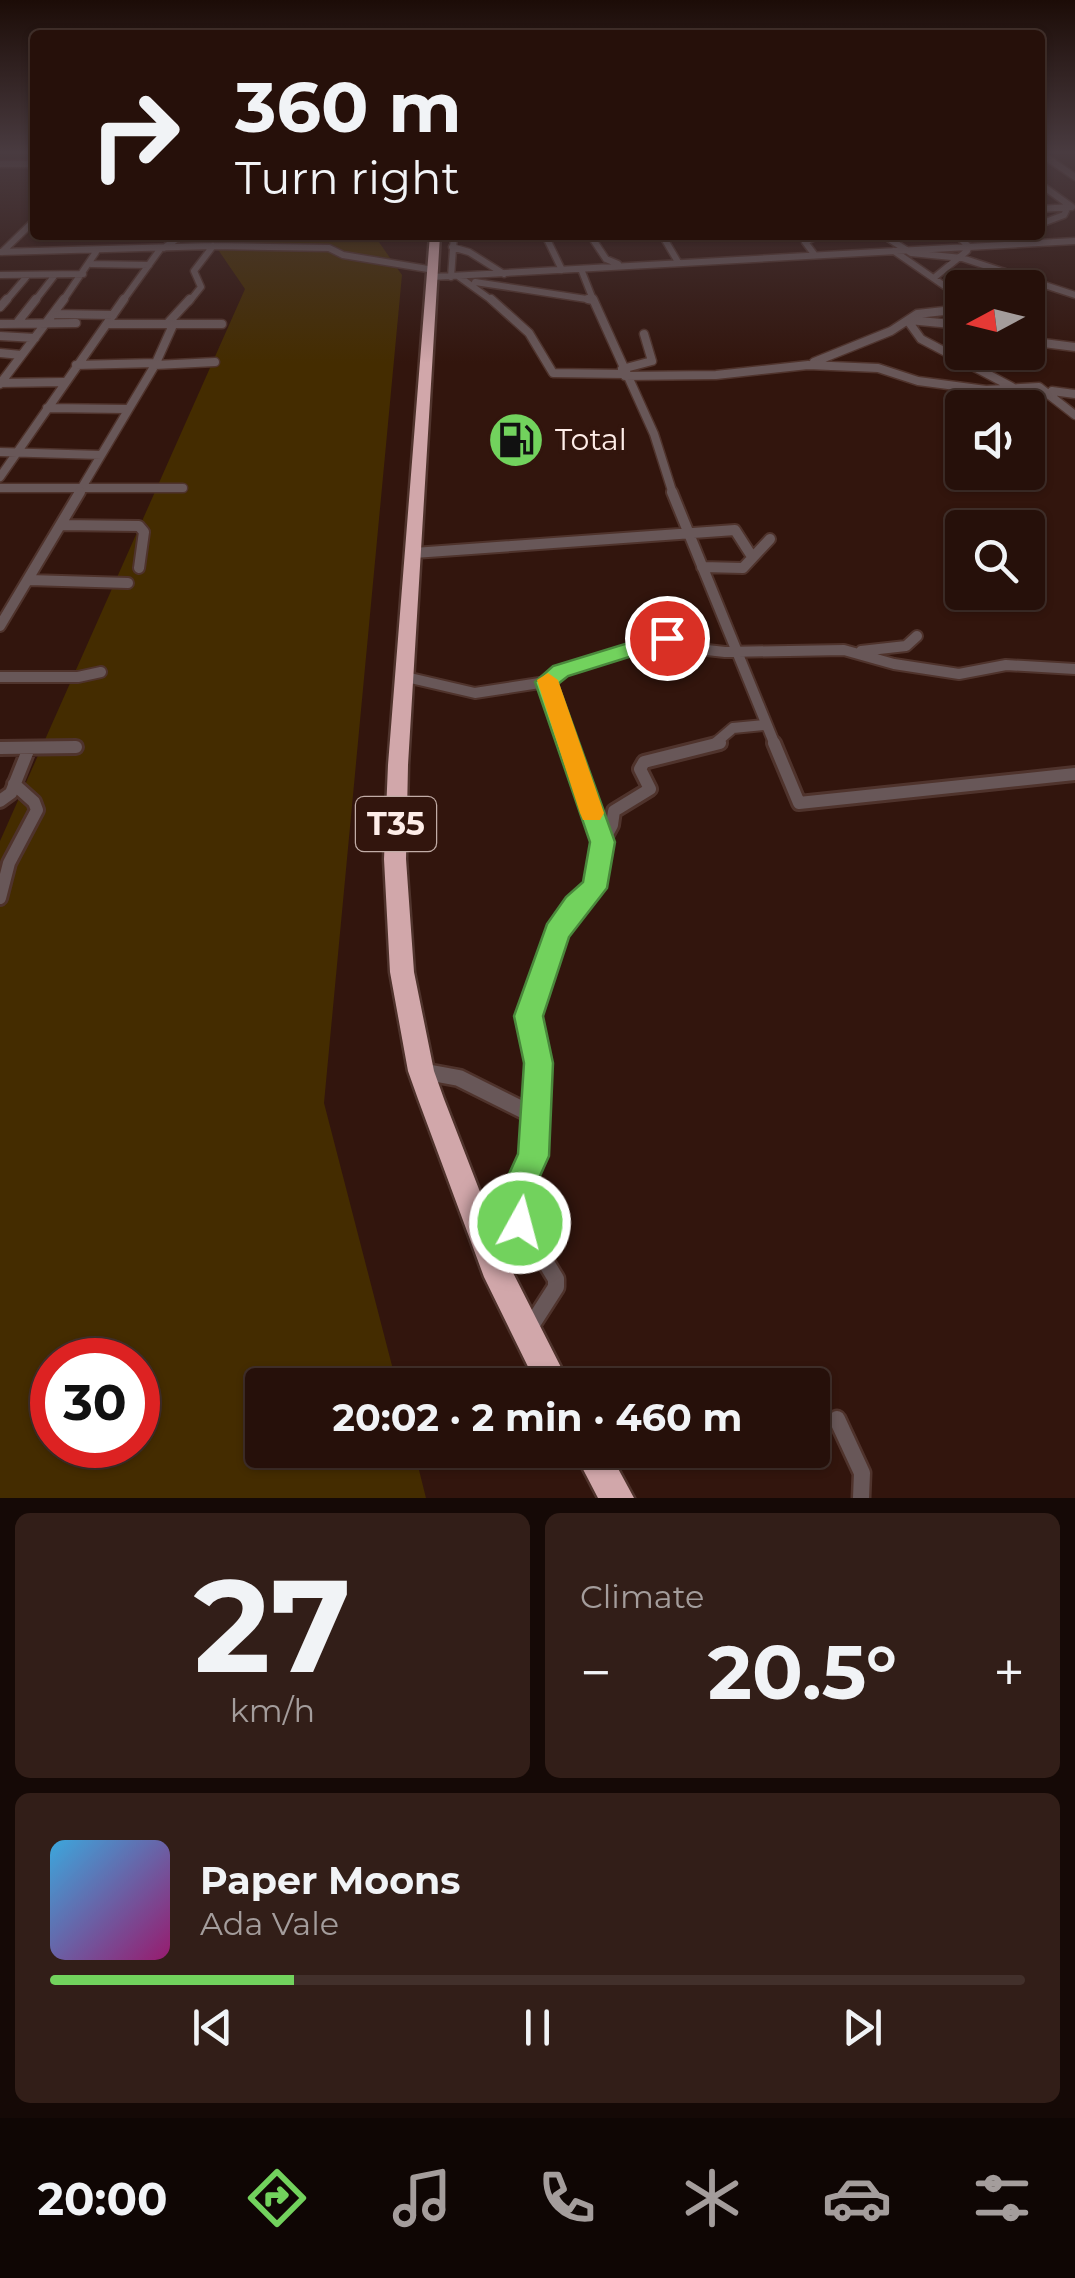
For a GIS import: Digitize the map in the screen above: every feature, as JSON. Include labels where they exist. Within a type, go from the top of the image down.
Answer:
[{"type":"highway","name":"T35","points":[[444,241],[448,276],[414,554],[398,765],[396,859],[402,972],[422,1071],[494,1266],[545,1368]]},
{"type":"highway","points":[[600,1468],[617,1498]]},
{"type":"street","points":[[1,252],[30,231]]},
{"type":"street","points":[[0,239],[18,238]]},
{"type":"street","points":[[114,251],[123,240]]},
{"type":"street","points":[[0,477],[149,265],[162,248],[176,240]]},
{"type":"street","points":[[193,240],[194,246]]},
{"type":"street","points":[[547,240],[562,270]]},
{"type":"street","points":[[594,240],[608,260],[625,266]]},
{"type":"street","points":[[665,240],[678,262]]},
{"type":"street","points":[[809,240],[805,242],[814,254]]},
{"type":"street","points":[[886,240],[905,262],[935,277],[945,290]]},
{"type":"street","points":[[962,240],[969,246]]},
{"type":"street","points":[[1040,240],[1043,243]]},
{"type":"street","points":[[444,241],[504,274]]},
{"type":"street","points":[[448,276],[1075,242]]},
{"type":"street","points":[[1,252],[194,246],[328,248],[343,255],[448,276],[539,289],[572,300],[593,300]]},
{"type":"street","points":[[0,626],[155,364],[168,325],[201,286],[194,272],[214,246]]},
{"type":"street","points":[[935,277],[962,258],[969,246]]},
{"type":"street","points":[[895,250],[916,256],[962,258],[1075,295]]},
{"type":"street","points":[[0,383],[84,274],[96,252]]},
{"type":"street","points":[[91,264],[149,265]]},
{"type":"street","points":[[581,269],[654,434],[658,458],[799,804],[1075,774]]},
{"type":"street","points":[[0,275],[84,274]]},
{"type":"street","points":[[0,307],[28,275]]},
{"type":"street","points":[[18,323],[55,276]]},
{"type":"street","points":[[448,276],[507,311],[534,339],[553,373],[563,376],[731,374],[808,365],[882,368],[918,381],[986,390],[1012,387],[1075,394]]},
{"type":"street","points":[[6,297],[40,294]]},
{"type":"street","points":[[808,365],[891,331],[924,312],[945,311]]},
{"type":"street","points":[[53,314],[113,315]]},
{"type":"street","points":[[909,320],[945,324]]},
{"type":"street","points":[[909,320],[914,333],[1012,387]]},
{"type":"street","points":[[0,324],[76,323]]},
{"type":"street","points":[[107,324],[222,324]]},
{"type":"street","points":[[891,331],[936,347]]},
{"type":"street","points":[[624,373],[652,361],[644,334]]},
{"type":"street","points":[[0,336],[34,338]]},
{"type":"street","points":[[936,347],[945,337]]},
{"type":"street","points":[[1045,344],[1075,348]]},
{"type":"street","points":[[0,353],[21,355]]},
{"type":"street","points":[[76,365],[215,362]]},
{"type":"street","points":[[0,383],[64,382]]},
{"type":"street","points":[[1042,389],[1075,415]]},
{"type":"street","points":[[47,408],[126,408]]},
{"type":"street","points":[[0,452],[101,456]]},
{"type":"street","points":[[0,488],[183,488]]},
{"type":"street","points":[[61,525],[141,528],[140,568]]},
{"type":"street","points":[[414,554],[737,530],[751,555]]},
{"type":"street","points":[[702,567],[741,568],[770,539]]},
{"type":"street","points":[[28,580],[128,583]]},
{"type":"street","points":[[858,654],[906,646],[917,636]]},
{"type":"street","points":[[406,677],[475,693],[546,682],[561,671],[668,638],[698,648],[736,652],[831,648],[894,664],[958,674],[979,674],[1006,664],[1075,669]]},
{"type":"street","points":[[0,678],[78,678],[101,672]]},
{"type":"street","points":[[546,682],[602,842]]},
{"type":"street","points":[[494,1266],[518,1230],[515,1196],[532,1162],[538,1063],[528,1016],[557,932],[597,882],[602,842],[612,825],[615,809],[650,789],[640,769],[644,762],[719,744],[734,728],[764,724]]},
{"type":"street","points":[[0,748],[76,747]]},
{"type":"street","points":[[0,801],[9,796],[30,748]]},
{"type":"street","points":[[0,898],[9,863],[37,810],[34,802],[14,784]]},
{"type":"street","points":[[422,1071],[459,1078],[535,1116]]},
{"type":"street","points":[[518,1217],[556,1279],[556,1287],[527,1332]]},
{"type":"street","points":[[837,1419],[862,1473],[861,1498]]},
{"type":"shaded area","points":[[211,240],[378,240],[402,275],[324,1103],[393,1368],[245,1368],[245,1468],[418,1468],[426,1498],[0,1498],[0,841],[245,289]]},
{"type":"slow traffic","points":[[548,680],[592,813]]},
{"type":"place","name":"Total","points":[[516,440]]},
{"type":"route","points":[[520,1223],[515,1196],[534,1156],[538,1063],[528,1016],[557,932],[575,904],[594,888],[602,858],[602,842],[546,682],[561,671],[667,638]]}]
